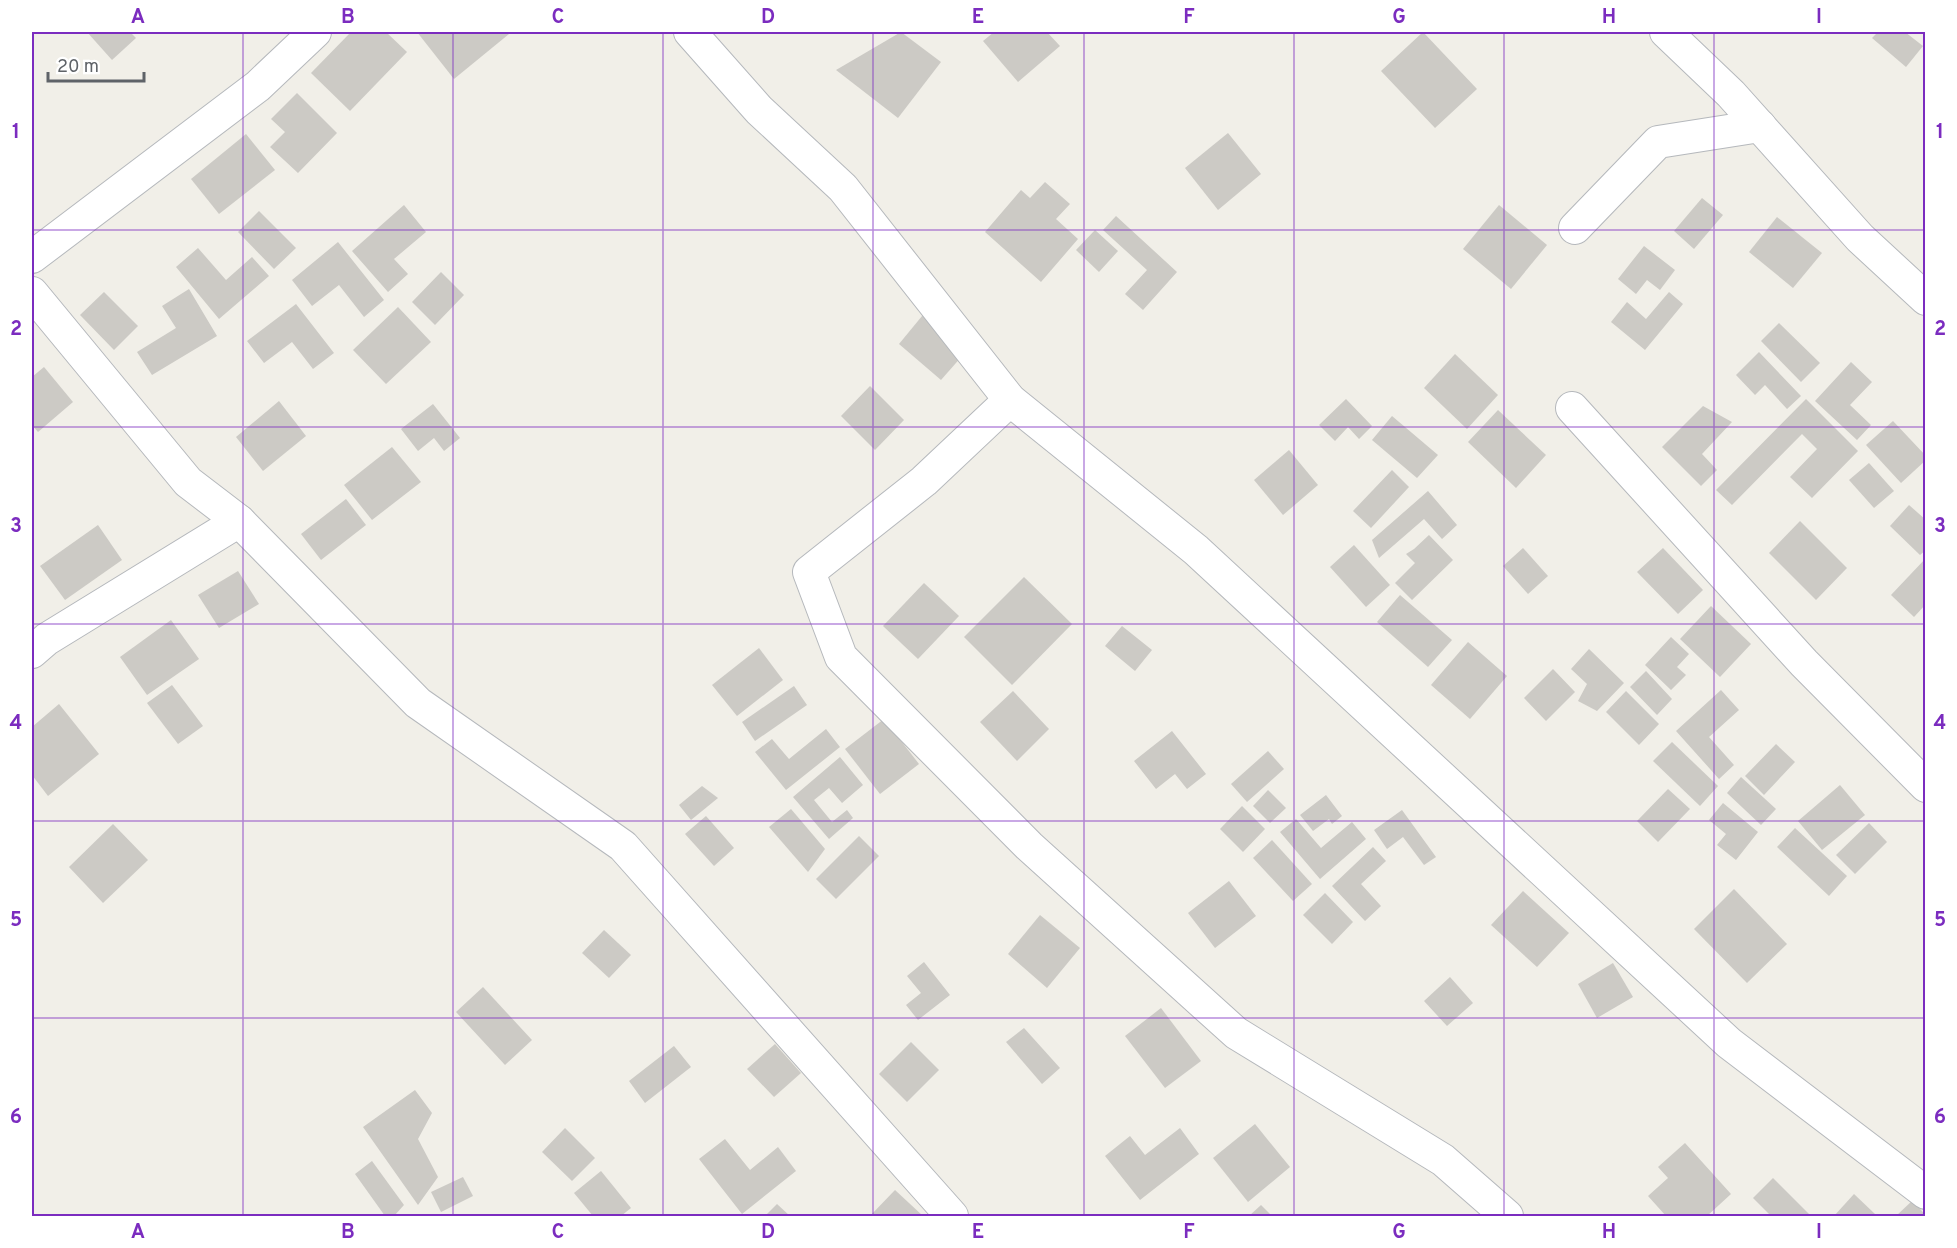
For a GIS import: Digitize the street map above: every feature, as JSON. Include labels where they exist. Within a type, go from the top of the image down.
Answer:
[{"type":"street","points":[[32,257],[258,86],[315,32]]},
{"type":"street","points":[[690,32],[759,110],[843,188],[1010,400],[1196,550],[1729,1043],[1926,1193]]},
{"type":"street","points":[[1666,32],[1731,94],[1860,238],[1926,299]]},
{"type":"street","points":[[1575,228],[1658,142],[1760,126]]},
{"type":"street","points":[[32,293],[188,482],[238,521],[418,703],[623,846],[952,1216]]},
{"type":"street","points":[[1010,400],[924,481],[809,572],[841,657],[1029,846],[1236,1033],[1443,1160],[1507,1216]]},
{"type":"street","points":[[1572,408],[1804,663],[1926,786]]},
{"type":"street","points":[[32,652],[47,639],[238,521]]},
{"type":"building","points":[[87,32],[130,32],[136,38],[112,60]]},
{"type":"building","points":[[351,32],[386,32],[407,52],[350,111],[311,73]]},
{"type":"building","points":[[417,32],[507,32],[509,34],[454,79]]},
{"type":"building","points":[[901,32],[941,62],[898,118],[836,70]]},
{"type":"building","points":[[994,32],[1047,32],[1060,46],[1018,82],[983,41]]},
{"type":"building","points":[[1423,32],[1477,89],[1435,128],[1381,71]]},
{"type":"building","points":[[1878,32],[1905,32],[1923,46],[1906,67],[1872,38]]},
{"type":"building","points":[[297,93],[337,133],[298,173],[270,147],[285,132],[271,119]]},
{"type":"building","points":[[1228,133],[1261,174],[1218,210],[1185,168]]},
{"type":"building","points":[[246,134],[275,170],[219,214],[191,179]]},
{"type":"building","points":[[1045,182],[1070,204],[1056,219],[1078,239],[1041,282],[985,232],[1021,190],[1030,198]]},
{"type":"building","points":[[1702,198],[1723,215],[1694,249],[1674,231]]},
{"type":"building","points":[[404,205],[426,232],[394,259],[408,274],[388,292],[352,251]]},
{"type":"building","points":[[1499,205],[1547,245],[1511,289],[1463,249]]},
{"type":"building","points":[[259,211],[296,248],[274,269],[238,232]]},
{"type":"building","points":[[1116,216],[1177,272],[1143,310],[1125,294],[1147,270],[1103,230]]},
{"type":"building","points":[[1777,217],[1822,253],[1793,288],[1749,252]]},
{"type":"building","points":[[1095,230],[1118,251],[1099,272],[1076,250]]},
{"type":"building","points":[[338,242],[384,300],[364,317],[339,285],[312,306],[292,280]]},
{"type":"building","points":[[1644,246],[1675,270],[1660,290],[1647,280],[1636,294],[1618,279]]},
{"type":"building","points":[[198,248],[226,280],[252,257],[269,276],[219,319],[176,267]]},
{"type":"building","points":[[441,272],[464,295],[435,325],[412,302]]},
{"type":"building","points":[[189,289],[217,336],[152,375],[137,352],[176,328],[162,306]]},
{"type":"building","points":[[104,292],[138,326],[114,350],[80,315]]},
{"type":"building","points":[[1669,292],[1683,304],[1645,350],[1611,322],[1627,302],[1646,319]]},
{"type":"building","points":[[296,304],[334,353],[313,369],[292,342],[264,363],[247,341]]},
{"type":"building","points":[[398,307],[431,342],[386,384],[353,350]]},
{"type":"building","points":[[927,310],[970,347],[941,380],[899,344]]},
{"type":"building","points":[[1779,323],[1820,363],[1801,382],[1761,341]]},
{"type":"building","points":[[1759,352],[1801,396],[1787,409],[1765,385],[1755,395],[1736,375]]},
{"type":"building","points":[[1455,354],[1498,395],[1467,429],[1424,388]]},
{"type":"building","points":[[1851,362],[1872,382],[1850,405],[1871,425],[1857,440],[1815,401]]},
{"type":"building","points":[[44,367],[73,402],[38,432],[32,425],[32,377]]},
{"type":"building","points":[[870,386],[904,420],[875,450],[841,416]]},
{"type":"building","points":[[1346,399],[1372,426],[1359,439],[1348,427],[1335,441],[1319,425]]},
{"type":"building","points":[[1806,399],[1858,451],[1812,498],[1790,477],[1817,449],[1802,434],[1732,505],[1716,490]]},
{"type":"building","points":[[279,401],[306,436],[263,471],[236,437]]},
{"type":"building","points":[[433,404],[460,438],[444,451],[434,438],[418,451],[401,429]]},
{"type":"building","points":[[1703,406],[1732,422],[1702,454],[1717,470],[1701,486],[1662,447]]},
{"type":"building","points":[[1498,410],[1546,455],[1516,488],[1468,442]]},
{"type":"building","points":[[1392,416],[1438,455],[1417,478],[1372,440]]},
{"type":"building","points":[[1893,421],[1926,456],[1926,460],[1901,483],[1866,445]]},
{"type":"building","points":[[392,447],[421,482],[372,520],[344,485]]},
{"type":"building","points":[[1289,450],[1318,485],[1283,515],[1254,480]]},
{"type":"building","points":[[1869,463],[1894,491],[1874,508],[1849,480]]},
{"type":"building","points":[[1392,470],[1409,487],[1371,528],[1353,511]]},
{"type":"building","points":[[1428,491],[1457,525],[1442,539],[1424,519],[1379,558],[1372,540]]},
{"type":"building","points":[[346,499],[366,525],[321,560],[301,534]]},
{"type":"building","points":[[1909,505],[1926,520],[1926,550],[1920,555],[1890,526]]},
{"type":"building","points":[[1800,521],[1847,568],[1816,600],[1769,553]]},
{"type":"building","points":[[98,525],[122,560],[65,600],[40,566]]},
{"type":"building","points":[[1429,535],[1453,560],[1412,600],[1395,583],[1415,563],[1406,554]]},
{"type":"building","points":[[1354,545],[1390,585],[1366,607],[1330,567]]},
{"type":"building","points":[[1523,548],[1548,576],[1528,594],[1503,566]]},
{"type":"building","points":[[1663,548],[1703,590],[1678,614],[1637,572]]},
{"type":"building","points":[[1926,558],[1926,604],[1914,617],[1891,595]]},
{"type":"building","points":[[238,571],[259,604],[219,628],[198,595]]},
{"type":"building","points":[[1024,577],[1072,624],[1012,685],[964,637]]},
{"type":"building","points":[[924,583],[959,616],[918,659],[883,626]]},
{"type":"building","points":[[1400,595],[1452,640],[1428,667],[1377,622]]},
{"type":"building","points":[[1711,606],[1751,644],[1720,677],[1680,639]]},
{"type":"building","points":[[171,620],[199,659],[147,695],[120,657]]},
{"type":"building","points":[[1122,626],[1152,650],[1135,671],[1105,646]]},
{"type":"building","points":[[1671,637],[1689,654],[1677,667],[1686,675],[1671,690],[1645,665]]},
{"type":"building","points":[[1468,642],[1507,676],[1470,719],[1431,685]]},
{"type":"building","points":[[759,648],[783,680],[737,716],[712,685]]},
{"type":"building","points":[[1589,649],[1624,683],[1597,711],[1578,701],[1587,684],[1571,669]]},
{"type":"building","points":[[1553,669],[1575,692],[1546,721],[1524,698]]},
{"type":"building","points":[[1646,671],[1672,699],[1657,715],[1630,687]]},
{"type":"building","points":[[172,685],[203,726],[178,744],[147,703]]},
{"type":"building","points":[[794,686],[807,705],[755,741],[742,722]]},
{"type":"building","points":[[1721,690],[1739,710],[1709,737],[1734,765],[1719,779],[1676,731]]},
{"type":"building","points":[[1013,691],[1049,729],[1017,761],[980,722]]},
{"type":"building","points":[[1626,691],[1659,724],[1639,745],[1606,712]]},
{"type":"building","points":[[59,704],[99,754],[48,796],[32,775],[32,727]]},
{"type":"building","points":[[884,719],[919,764],[880,794],[845,749]]},
{"type":"building","points":[[826,729],[840,747],[786,790],[755,752],[772,739],[789,759]]},
{"type":"building","points":[[1172,731],[1206,774],[1187,789],[1175,774],[1156,789],[1134,761]]},
{"type":"building","points":[[1672,742],[1718,786],[1700,806],[1653,761]]},
{"type":"building","points":[[1776,744],[1795,762],[1764,795],[1745,776]]},
{"type":"building","points":[[1268,751],[1284,769],[1247,802],[1231,784]]},
{"type":"building","points":[[840,757],[863,785],[842,803],[829,788],[814,800],[832,822],[847,810],[853,818],[829,839],[793,797]]},
{"type":"building","points":[[1741,777],[1776,809],[1761,825],[1727,793]]},
{"type":"building","points":[[1840,785],[1865,815],[1822,850],[1798,821]]},
{"type":"building","points":[[702,786],[718,798],[691,820],[679,805]]},
{"type":"building","points":[[1668,789],[1690,809],[1658,842],[1637,821]]},
{"type":"building","points":[[1268,790],[1286,808],[1270,823],[1253,806]]},
{"type":"building","points":[[1326,795],[1342,816],[1332,824],[1329,819],[1313,831],[1300,815]]},
{"type":"building","points":[[1723,803],[1758,832],[1736,860],[1717,845],[1726,834],[1709,820]]},
{"type":"building","points":[[1242,806],[1265,829],[1243,852],[1220,829]]},
{"type":"building","points":[[791,809],[825,849],[808,872],[769,827]]},
{"type":"building","points":[[1402,810],[1436,857],[1424,865],[1403,837],[1387,849],[1374,830]]},
{"type":"building","points":[[706,816],[734,848],[714,866],[685,834]]},
{"type":"building","points":[[1296,819],[1321,848],[1352,822],[1366,839],[1320,879],[1280,832]]},
{"type":"building","points":[[1869,823],[1887,842],[1855,874],[1836,855]]},
{"type":"building","points":[[113,824],[148,860],[103,903],[69,867]]},
{"type":"building","points":[[1795,828],[1847,876],[1829,896],[1777,847]]},
{"type":"building","points":[[859,836],[879,856],[836,899],[816,879]]},
{"type":"building","points":[[1272,840],[1312,884],[1293,901],[1253,858]]},
{"type":"building","points":[[1373,847],[1386,861],[1361,884],[1381,906],[1365,921],[1332,886]]},
{"type":"building","points":[[1229,881],[1256,916],[1215,948],[1188,913]]},
{"type":"building","points":[[1734,889],[1787,944],[1747,983],[1694,929]]},
{"type":"building","points":[[1523,891],[1569,933],[1537,967],[1491,925]]},
{"type":"building","points":[[1325,893],[1353,922],[1332,944],[1303,915]]},
{"type":"building","points":[[1040,915],[1080,948],[1047,988],[1008,954]]},
{"type":"building","points":[[604,930],[631,955],[609,978],[582,953]]},
{"type":"building","points":[[924,962],[950,995],[918,1020],[906,1005],[921,993],[907,976]]},
{"type":"building","points":[[1613,963],[1633,997],[1597,1018],[1578,984]]},
{"type":"building","points":[[1450,977],[1473,1003],[1447,1026],[1424,1001]]},
{"type":"building","points":[[483,987],[532,1040],[505,1065],[456,1012]]},
{"type":"building","points":[[1161,1008],[1201,1061],[1165,1088],[1125,1036]]},
{"type":"building","points":[[1024,1028],[1060,1068],[1042,1084],[1006,1042]]},
{"type":"building","points":[[911,1042],[939,1070],[907,1102],[879,1074]]},
{"type":"building","points":[[775,1044],[801,1073],[774,1097],[747,1069]]},
{"type":"building","points":[[674,1046],[691,1067],[645,1103],[629,1081]]},
{"type":"building","points":[[415,1090],[432,1113],[418,1139],[438,1177],[418,1205],[363,1127]]},
{"type":"building","points":[[1255,1124],[1290,1167],[1248,1202],[1213,1158]]},
{"type":"building","points":[[565,1128],[595,1158],[572,1181],[542,1152]]},
{"type":"building","points":[[1180,1128],[1199,1154],[1140,1200],[1105,1156],[1130,1136],[1145,1155]]},
{"type":"building","points":[[725,1139],[750,1170],[778,1147],[796,1171],[742,1214],[699,1159]]},
{"type":"building","points":[[1685,1143],[1731,1194],[1707,1216],[1666,1216],[1648,1196],[1668,1178],[1658,1167]]},
{"type":"building","points":[[372,1161],[404,1205],[394,1216],[385,1216],[355,1174]]},
{"type":"building","points":[[601,1171],[631,1208],[621,1216],[593,1216],[574,1193]]},
{"type":"building","points":[[463,1177],[473,1196],[441,1212],[431,1192]]},
{"type":"building","points":[[1773,1178],[1811,1216],[1771,1216],[1753,1198]]},
{"type":"building","points":[[895,1190],[923,1216],[870,1216]]},
{"type":"building","points":[[1854,1194],[1875,1214],[1872,1216],[1834,1216]]},
{"type":"building","points":[[1913,1200],[1926,1216],[1896,1216]]},
{"type":"building","points":[[777,1204],[790,1216],[765,1216]]},
{"type":"building","points":[[1261,1205],[1272,1216],[1249,1216]]}]
